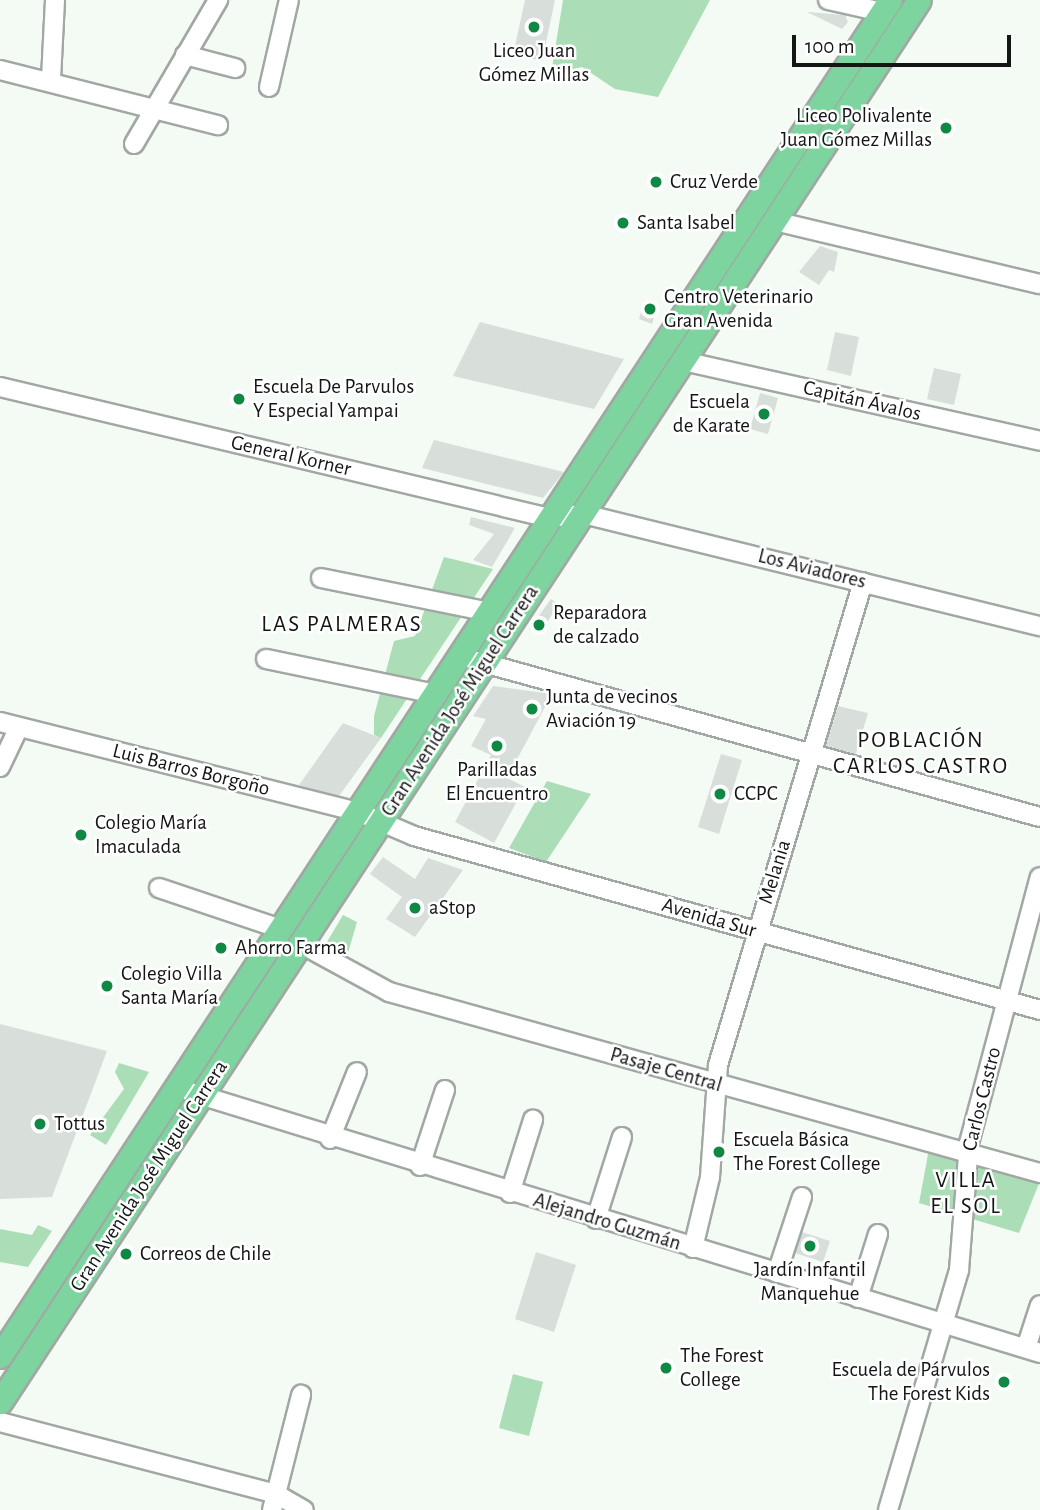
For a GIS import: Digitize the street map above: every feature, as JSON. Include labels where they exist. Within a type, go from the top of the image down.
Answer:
[{"type":"main road","name":"Gran Avenida José Miguel Carrera","points":[[0,1402],[919,0]]},
{"type":"main road","points":[[886,6],[891,43]]},
{"type":"main road","name":"Gran Avenida José Miguel Carrera","points":[[0,1356],[886,6]]},
{"type":"main road","points":[[763,194],[775,221]]},
{"type":"street","points":[[51,79],[54,0]]},
{"type":"street","points":[[134,144],[218,0]]},
{"type":"street","points":[[269,87],[289,0]]},
{"type":"street","points":[[828,0],[886,6]]},
{"type":"street","points":[[186,55],[235,68]]},
{"type":"street","points":[[0,70],[51,79],[218,125]]},
{"type":"street","points":[[775,221],[1040,284]]},
{"type":"street","name":"Capitán Ávalos","points":[[683,361],[1040,441]]},
{"type":"street","name":"General Korner","points":[[0,387],[550,518],[583,514]]},
{"type":"street","name":"Los Aviadores","points":[[583,514],[1040,626]]},
{"type":"street","points":[[321,578],[489,612]]},
{"type":"street","name":"Melania","points":[[693,1248],[710,1177],[714,1084],[863,582]]},
{"type":"street","points":[[461,654],[483,665],[1040,817]]},
{"type":"street","points":[[266,659],[435,694]]},
{"type":"street","name":"Luis Barros Borgoño","points":[[0,722],[358,812],[379,825]]},
{"type":"street","points":[[0,767],[19,727]]},
{"type":"street","name":"Avenida Sur","points":[[379,825],[1040,1010]]},
{"type":"street","name":"Carlos Castro","points":[[888,1510],[962,1255],[967,1153],[1040,877]]},
{"type":"street","points":[[159,888],[281,929]]},
{"type":"street","name":"Pasaje Central","points":[[301,944],[389,992],[1040,1173]]},
{"type":"street","points":[[330,1139],[357,1072]]},
{"type":"street","name":"Alejandro Guzmán","points":[[178,1084],[200,1098],[330,1139],[1033,1351]]},
{"type":"street","points":[[420,1166],[445,1090]]},
{"type":"street","points":[[510,1193],[533,1120]]},
{"type":"street","points":[[596,1219],[622,1137]]},
{"type":"street","points":[[777,1273],[802,1197]]},
{"type":"street","points":[[858,1298],[878,1234]]},
{"type":"street","points":[[1033,1351],[1040,1306]]},
{"type":"street","points":[[274,1502],[301,1395]]},
{"type":"street","points":[[0,1422],[304,1510]]},
{"type":"green space","points":[[563,0],[710,0],[658,97],[615,89],[582,67],[551,74]]},
{"type":"green space","points":[[444,557],[493,569],[381,738],[374,735],[374,716],[394,641],[415,636]]},
{"type":"green space","points":[[547,781],[591,794],[546,862],[509,848]]},
{"type":"green space","points":[[343,915],[357,922],[345,963],[321,952]]},
{"type":"green space","points":[[119,1063],[149,1072],[106,1145],[90,1135],[124,1089],[115,1072]]},
{"type":"green space","points":[[929,1149],[1040,1181],[1019,1233],[919,1203]]},
{"type":"green space","points":[[38,1225],[52,1231],[28,1267],[0,1262],[0,1229],[32,1235]]},
{"type":"green space","points":[[513,1374],[543,1382],[529,1436],[499,1428]]},
{"type":"building","name":"Liceo Juan Gómez Millas","points":[[525,0],[555,0],[542,61],[513,55]]},
{"type":"building","points":[[807,12],[845,15],[848,22],[842,29]]},
{"type":"building","points":[[820,246],[838,252],[834,272],[829,270],[819,285],[799,272]]},
{"type":"building","points":[[644,302],[658,306],[652,324],[639,319]]},
{"type":"building","points":[[480,322],[624,359],[594,409],[453,376]]},
{"type":"building","points":[[835,332],[859,337],[851,376],[827,370]]},
{"type":"building","points":[[934,368],[961,374],[954,405],[927,399]]},
{"type":"building","name":"Escuela de Karate","points":[[760,393],[778,398],[768,434],[750,429]]},
{"type":"building","points":[[434,440],[564,472],[543,498],[422,468]]},
{"type":"building","points":[[471,517],[515,528],[492,567],[473,560],[494,534],[469,525]]},
{"type":"building","points":[[551,599],[558,604],[541,633],[529,629]]},
{"type":"building","points":[[493,686],[552,694],[507,778],[525,787],[494,843],[455,822],[491,755],[471,746],[486,719],[473,716]]},
{"type":"building","points":[[838,706],[868,713],[856,754],[826,746]]},
{"type":"building","points":[[343,723],[381,738],[339,796],[299,785]]},
{"type":"building","name":"CCPC","points":[[721,754],[742,760],[719,834],[698,827]]},
{"type":"building","name":"aStop","points":[[383,857],[415,879],[428,858],[463,870],[415,937],[386,919],[402,897],[370,874]]},
{"type":"building","name":"Tottus","points":[[0,1024],[107,1051],[52,1197],[0,1199]]},
{"type":"building","name":"Jardín Infantil Manquehue","points":[[802,1232],[830,1241],[823,1262],[795,1253]]},
{"type":"building","points":[[536,1252],[576,1265],[554,1332],[515,1319]]},
{"type":"place","name":"Liceo Juan Gómez Millas","points":[[534,27]]},
{"type":"place","name":"Liceo Polivalente Juan Gómez Millas","points":[[946,128]]},
{"type":"place","name":"Cruz Verde","points":[[656,182]]},
{"type":"place","name":"Santa Isabel","points":[[623,223]]},
{"type":"place","name":"Centro Veterinario Gran Avenida","points":[[650,309]]},
{"type":"place","name":"Escuela De Parvulos Y Especial Yampai","points":[[239,399]]},
{"type":"place","name":"Escuela de Karate","points":[[764,414]]},
{"type":"place","name":"Reparadora de calzado","points":[[539,625]]},
{"type":"place","name":"Junta de vecinos Aviación 19","points":[[532,709]]},
{"type":"place","name":"Parilladas El Encuentro","points":[[497,746]]},
{"type":"place","name":"CCPC","points":[[720,794]]},
{"type":"place","name":"Colegio María Imaculada","points":[[81,835]]},
{"type":"place","name":"aStop","points":[[415,908]]},
{"type":"place","name":"Ahorro Farma","points":[[221,948]]},
{"type":"place","name":"Colegio Villa Santa María","points":[[107,986]]},
{"type":"place","name":"Tottus","points":[[40,1124]]},
{"type":"place","name":"Escuela Básica The Forest College","points":[[719,1152]]},
{"type":"place","name":"Jardín Infantil Manquehue","points":[[810,1246]]},
{"type":"place","name":"Correos de Chile","points":[[126,1254]]},
{"type":"place","name":"The Forest College","points":[[666,1368]]},
{"type":"place","name":"Escuela de Párvulos The Forest Kids","points":[[1004,1382]]},
{"type":"district","name":"LAS PALMERAS","points":[[342,625]]},
{"type":"district","name":"POBLACIÓN CARLOS CASTRO","points":[[921,754]]},
{"type":"district","name":"VILLA EL SOL","points":[[966,1194]]}]
